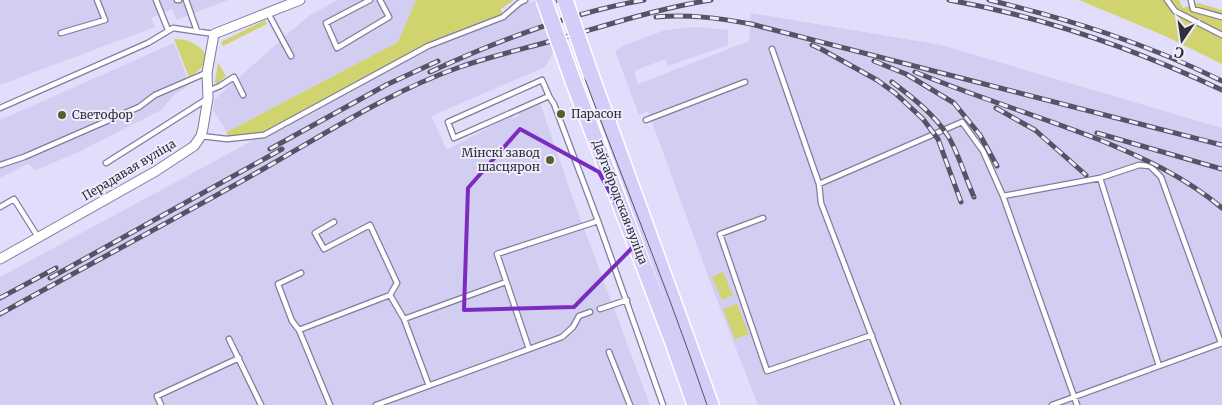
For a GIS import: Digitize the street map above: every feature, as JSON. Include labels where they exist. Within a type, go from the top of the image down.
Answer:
[{"type":"main road","name":"Даўгабродская вуліца","points":[[544,0],[695,405]]},
{"type":"main road","name":"Даўгабродская вуліца","points":[[565,0],[711,405]]},
{"type":"street","points":[[201,136],[208,94],[207,72],[214,34],[300,0]]},
{"type":"street","name":"Перадавая вуліца","points":[[0,259],[156,171],[194,146],[201,136]]},
{"type":"lane","points":[[61,33],[105,20],[97,0]]},
{"type":"lane","points":[[156,0],[168,30]]},
{"type":"lane","points":[[186,0],[197,31]]},
{"type":"lane","points":[[370,0],[326,23],[337,48],[389,17],[380,0]]},
{"type":"lane","points":[[201,136],[227,139],[264,135],[428,46],[503,17],[525,0]]},
{"type":"lane","points":[[1167,0],[1175,11],[1222,36]]},
{"type":"lane","points":[[1191,0],[1193,9],[1222,17]]},
{"type":"lane","points":[[268,13],[290,56]]},
{"type":"lane","points":[[0,108],[148,43],[173,28],[214,34]]},
{"type":"lane","points":[[772,49],[819,184],[822,203],[898,405]]},
{"type":"lane","points":[[0,165],[24,157],[140,107],[155,95],[207,72]]},
{"type":"lane","points":[[106,162],[234,77],[243,95]]},
{"type":"lane","points":[[549,96],[454,138],[448,122],[542,80],[552,99],[598,221],[664,405]]},
{"type":"lane","points":[[646,120],[745,82]]},
{"type":"lane","points":[[819,184],[962,122],[983,151],[1003,196],[1077,405]]},
{"type":"lane","points":[[1003,196],[1100,178],[1139,165],[1150,166],[1161,176],[1221,343],[1052,405]]},
{"type":"lane","points":[[1100,178],[1159,366]]},
{"type":"lane","points":[[0,207],[14,199],[38,237]]},
{"type":"lane","points":[[763,218],[720,234],[768,371],[872,335]]},
{"type":"lane","points":[[528,349],[497,254],[598,221]]},
{"type":"lane","points":[[299,330],[390,295],[397,283],[370,225],[324,249],[315,233],[334,222]]},
{"type":"lane","points":[[301,273],[278,284],[330,405]]},
{"type":"lane","points":[[404,319],[506,282]]},
{"type":"lane","points":[[390,295],[404,319],[429,386]]},
{"type":"lane","points":[[600,310],[627,300]]},
{"type":"lane","points":[[376,405],[562,337],[573,327],[578,316],[590,312]]},
{"type":"lane","points":[[229,339],[261,405]]},
{"type":"lane","points":[[609,352],[630,405]]},
{"type":"lane","points":[[161,405],[157,396],[239,358]]},
{"type":"highlighted area","points":[[520,129],[599,172],[637,243],[574,307],[464,310],[468,188]]},
{"type":"shaded area","points":[[0,0],[228,0],[177,20],[172,9],[151,18],[155,27],[0,85]]},
{"type":"shaded area","points":[[338,0],[416,0],[398,42],[227,132],[213,110],[215,99],[310,15]]},
{"type":"shaded area","points":[[416,0],[514,0],[501,9],[503,17],[428,46],[264,135],[227,139],[227,132],[398,42]]},
{"type":"shaded area","points":[[1079,0],[1179,0],[1183,8],[1198,3],[1222,10],[1222,64],[1165,36]]},
{"type":"shaded area","name":"Мінскі завод шасцярон","points":[[536,2],[554,51],[545,67],[431,116],[447,150],[512,115],[513,118],[519,116],[519,112],[540,103],[572,196],[650,405],[0,405],[0,277],[428,46],[503,17],[519,3]]},
{"type":"shaded area","points":[[751,13],[941,45],[1222,128],[1222,405],[758,405],[714,292],[648,111],[639,115],[615,51],[625,45],[665,30],[696,27],[728,30],[728,45],[668,66],[665,59],[634,71],[638,84],[749,41]]},
{"type":"shaded area","points":[[265,20],[267,24],[223,46],[221,42]]},
{"type":"shaded area","points":[[174,39],[192,42],[205,54],[201,68],[189,77]]},
{"type":"shaded area","points":[[174,43],[190,85],[174,95],[161,110],[81,151],[36,170],[28,164],[0,178],[0,120]]},
{"type":"shaded area","points":[[218,62],[226,76],[217,84],[215,82]]},
{"type":"shaded area","points":[[723,272],[733,295],[722,300],[712,277]]},
{"type":"shaded area","points":[[737,304],[749,334],[735,339],[723,309]]},
{"type":"tram line","points":[[556,0],[671,303],[707,405]]},
{"type":"railway","points":[[430,72],[482,49],[535,29],[589,12],[644,0]]},
{"type":"railway","points":[[0,314],[232,187],[360,113],[409,88],[460,67],[486,59],[654,12],[711,0]]},
{"type":"railway","points":[[949,0],[1020,15],[1088,36],[1156,61],[1222,90]]},
{"type":"railway","points":[[989,0],[1079,24],[1108,34],[1165,55],[1222,81]]},
{"type":"railway","points":[[656,17],[703,17],[751,24],[1222,145]]},
{"type":"railway","points":[[812,45],[877,80],[895,93],[923,119],[938,139],[961,202]]},
{"type":"railway","points":[[270,149],[386,85],[438,61]]},
{"type":"railway","points":[[874,61],[906,74],[954,103],[980,135],[997,166]]},
{"type":"railway","points":[[915,72],[1077,131],[1132,154],[1164,169],[1194,187],[1222,208]]},
{"type":"railway","points":[[892,82],[922,106],[948,136],[974,197]]},
{"type":"railway","points":[[996,108],[1035,130],[1086,175]]},
{"type":"railway","points":[[1097,133],[1222,169]]},
{"type":"railway","points":[[50,278],[282,149]]},
{"type":"railway","points":[[0,298],[56,268]]},
{"type":"place","name":"Парасон","points":[[561,114]]},
{"type":"place","name":"Светофор","points":[[62,115]]},
{"type":"place","name":"Мінскі завод шасцярон","points":[[550,160]]}]
